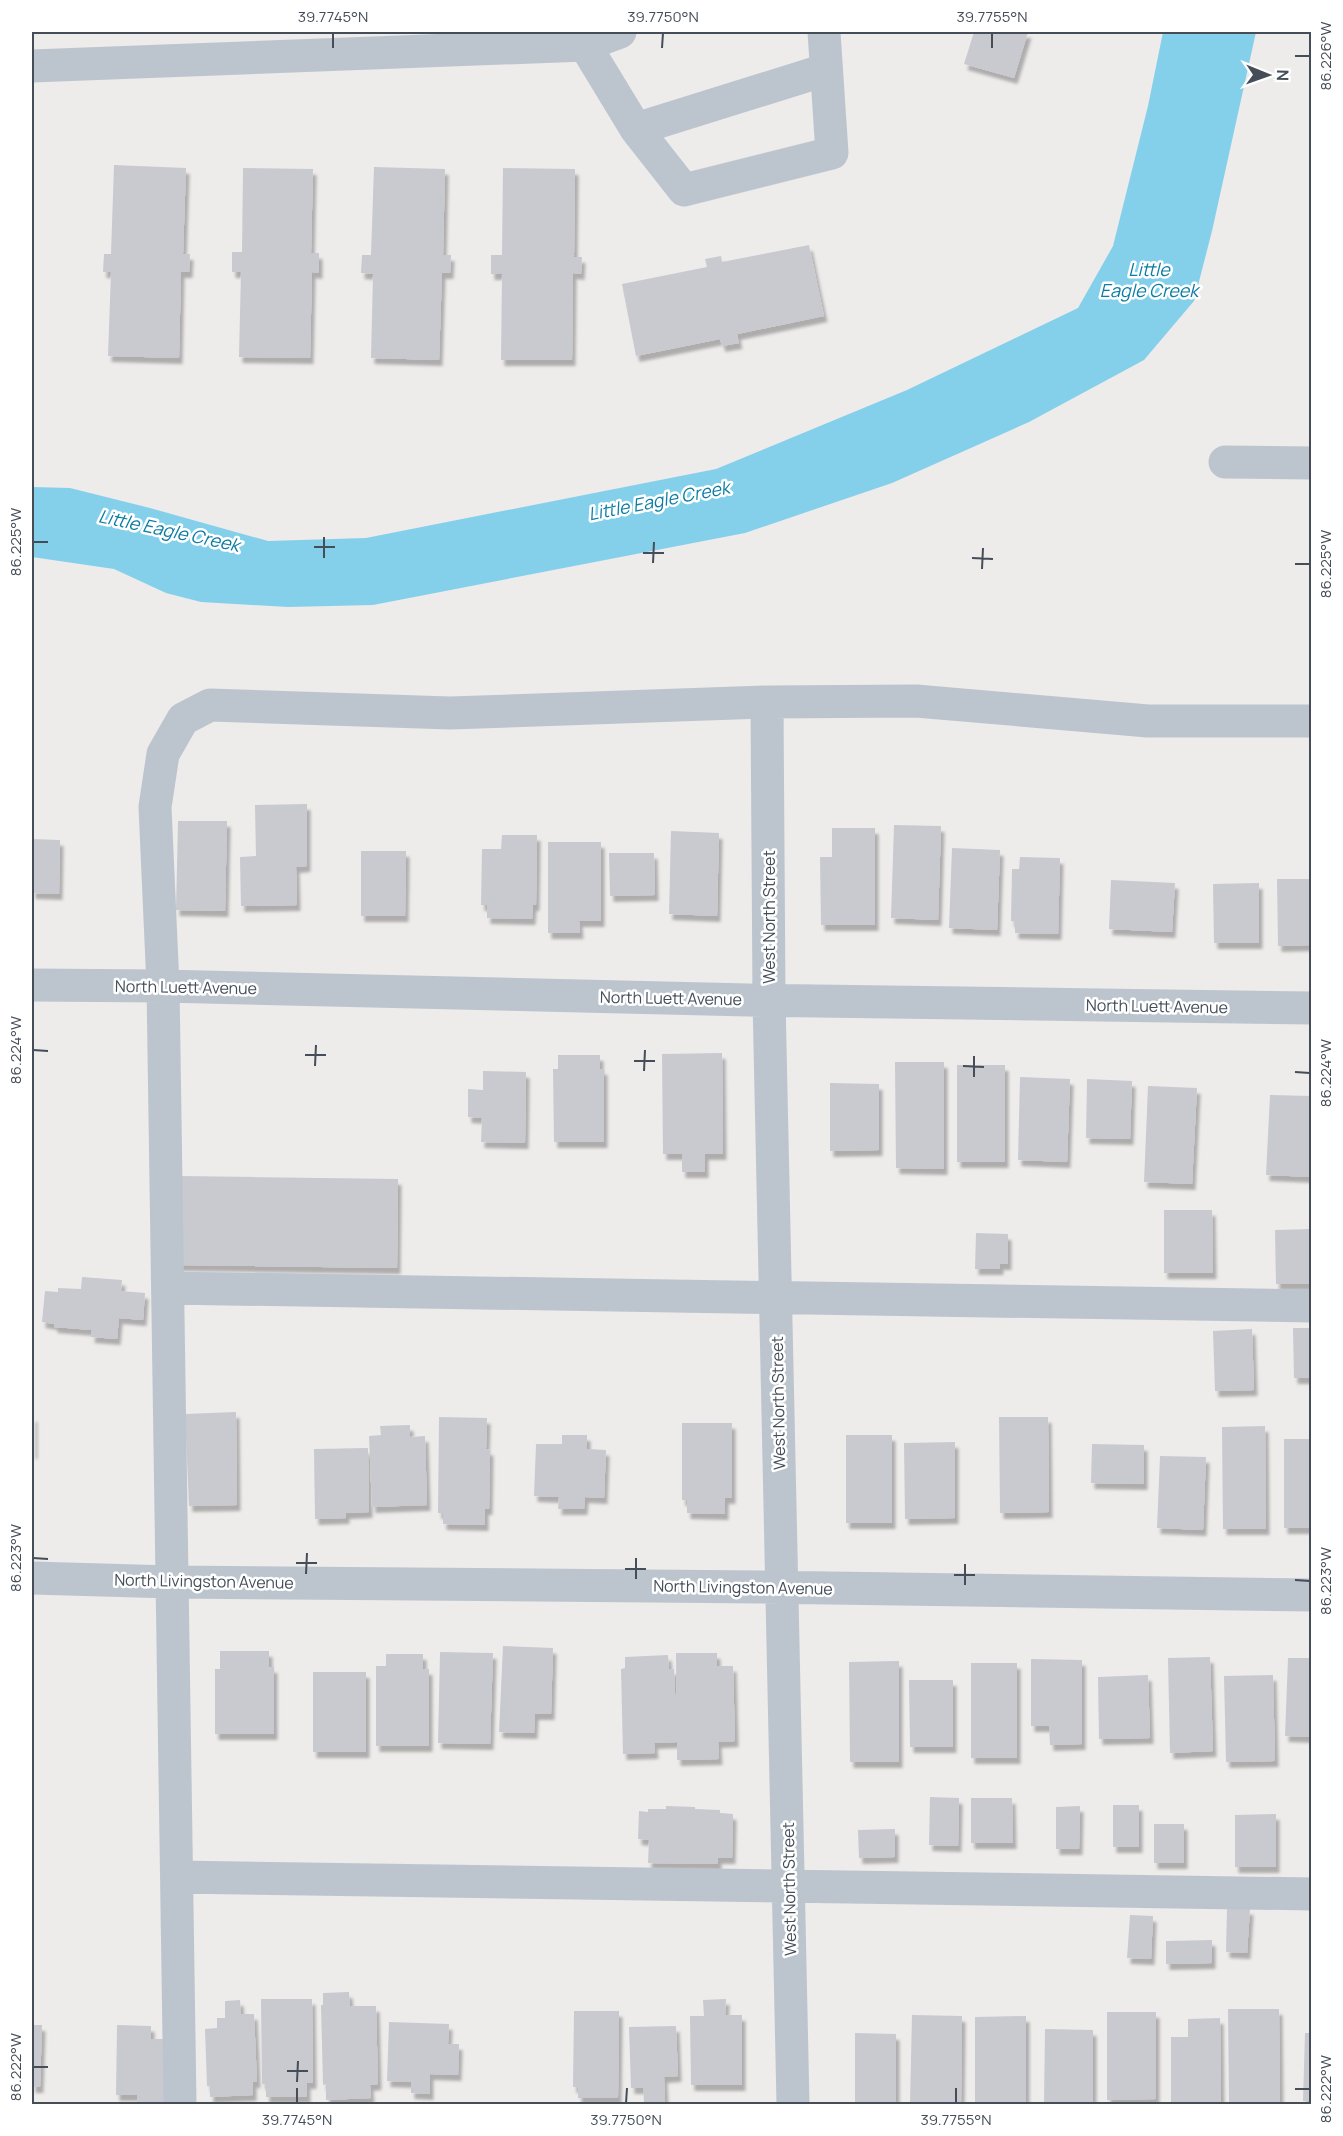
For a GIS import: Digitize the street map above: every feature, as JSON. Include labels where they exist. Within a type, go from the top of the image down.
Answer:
[{"type":"street","points":[[32,66],[585,45],[620,32]]},
{"type":"street","points":[[585,45],[636,129],[684,190],[832,153],[824,32]]},
{"type":"street","points":[[636,129],[825,70]]},
{"type":"street","points":[[1225,462],[1311,463]]},
{"type":"street","points":[[180,2104],[163,986],[155,807],[163,754],[183,719],[210,705],[450,713],[767,702],[916,701],[1148,721],[1311,721]]},
{"type":"street","name":"West North Street","points":[[767,702],[769,1000],[793,2104]]},
{"type":"street","name":"North Luett Avenue","points":[[32,985],[1311,1008]]},
{"type":"street","points":[[168,1288],[1311,1306]]},
{"type":"street","name":"North Livingston Avenue","points":[[32,1578],[172,1582],[783,1587],[1311,1595]]},
{"type":"street","points":[[177,1876],[1311,1894]]},
{"type":"water","name":"Little Eagle Creek","points":[[1163,32],[1256,32],[1212,231],[1194,301],[1144,360],[1029,422],[892,483],[745,533],[373,605],[288,607],[201,602],[166,593],[114,569],[32,557],[32,487],[70,488],[268,541],[366,538],[716,469],[907,390],[1078,308],[1113,246],[1148,106]]},
{"type":"building","points":[[974,32],[1028,32],[1014,78],[964,64]]},
{"type":"building","points":[[114,165],[186,168],[183,254],[190,254],[189,272],[181,272],[179,358],[108,356],[111,272],[103,272],[104,254],[111,254]]},
{"type":"building","points":[[374,167],[445,169],[443,255],[451,255],[450,273],[442,273],[439,360],[371,358],[373,274],[361,273],[362,255],[371,255]]},
{"type":"building","points":[[243,168],[313,169],[311,253],[319,253],[319,273],[312,272],[310,358],[239,357],[241,272],[232,272],[232,252],[242,252]]},
{"type":"building","points":[[503,168],[575,169],[574,257],[582,257],[581,274],[573,273],[572,360],[501,360],[502,274],[491,274],[491,255],[502,255]]},
{"type":"building","points":[[809,245],[824,316],[737,334],[739,343],[722,346],[720,339],[636,356],[622,284],[707,267],[705,259],[721,256],[722,262]]},
{"type":"building","points":[[307,804],[307,866],[296,867],[297,905],[241,906],[240,857],[256,856],[255,805]]},
{"type":"building","points":[[178,821],[227,821],[225,911],[176,910]]},
{"type":"building","points":[[894,825],[941,826],[938,920],[891,918]]},
{"type":"building","points":[[832,828],[875,828],[875,925],[821,925],[820,857],[832,857]]},
{"type":"building","points":[[671,831],[719,833],[717,916],[669,914]]},
{"type":"building","points":[[502,835],[537,835],[536,905],[533,905],[532,919],[487,918],[487,905],[481,905],[482,849],[501,849]]},
{"type":"building","points":[[32,839],[60,840],[59,894],[32,893]]},
{"type":"building","points":[[548,842],[601,842],[601,921],[579,921],[580,933],[548,933]]},
{"type":"building","points":[[952,848],[1000,850],[997,930],[949,928]]},
{"type":"building","points":[[361,851],[406,851],[405,916],[361,916]]},
{"type":"building","points":[[609,853],[654,853],[655,895],[610,896]]},
{"type":"building","points":[[1020,857],[1060,858],[1058,934],[1015,933],[1015,922],[1011,921],[1012,869],[1019,869]]},
{"type":"building","points":[[1277,879],[1312,879],[1312,945],[1278,946]]},
{"type":"building","points":[[1111,880],[1175,883],[1172,932],[1109,929]]},
{"type":"building","points":[[1259,883],[1259,943],[1214,943],[1213,884]]},
{"type":"building","points":[[722,1053],[723,1154],[705,1154],[705,1172],[682,1172],[682,1154],[663,1154],[662,1054]]},
{"type":"building","points":[[558,1055],[600,1055],[600,1069],[604,1069],[604,1142],[554,1142],[553,1069],[558,1069]]},
{"type":"building","points":[[895,1062],[944,1062],[944,1169],[896,1168]]},
{"type":"building","points":[[957,1065],[1005,1065],[1005,1162],[957,1162]]},
{"type":"building","points":[[483,1071],[526,1072],[525,1143],[481,1142],[482,1118],[468,1117],[468,1089],[483,1090]]},
{"type":"building","points":[[1020,1077],[1070,1079],[1067,1162],[1018,1160]]},
{"type":"building","points":[[1087,1079],[1132,1081],[1130,1139],[1086,1138]]},
{"type":"building","points":[[830,1083],[879,1084],[879,1150],[830,1151]]},
{"type":"building","points":[[1148,1086],[1197,1088],[1192,1184],[1144,1182]]},
{"type":"building","points":[[1270,1095],[1312,1096],[1312,1177],[1266,1175]]},
{"type":"building","points":[[178,1176],[398,1179],[397,1268],[177,1265]]},
{"type":"building","points":[[1164,1210],[1212,1210],[1213,1273],[1164,1273]]},
{"type":"building","points":[[1312,1229],[1312,1284],[1276,1284],[1275,1230]]},
{"type":"building","points":[[976,1233],[1008,1234],[1008,1264],[1000,1264],[1000,1269],[975,1269]]},
{"type":"building","points":[[82,1277],[122,1280],[121,1291],[145,1293],[143,1320],[119,1318],[117,1339],[91,1337],[92,1330],[54,1327],[54,1324],[42,1322],[45,1291],[58,1292],[58,1288],[81,1289]]},
{"type":"building","points":[[1293,1328],[1312,1328],[1312,1378],[1294,1378]]},
{"type":"building","points":[[1252,1329],[1254,1390],[1215,1391],[1213,1331]]},
{"type":"building","points":[[236,1412],[237,1505],[189,1506],[185,1414]]},
{"type":"building","points":[[32,1416],[34,1416],[34,1453],[32,1453]]},
{"type":"building","points":[[439,1417],[487,1418],[486,1449],[490,1450],[489,1509],[485,1509],[485,1525],[443,1524],[443,1513],[438,1513]]},
{"type":"building","points":[[999,1417],[1048,1417],[1049,1512],[1000,1513]]},
{"type":"building","points":[[682,1423],[732,1423],[732,1498],[725,1498],[725,1514],[687,1513],[687,1500],[682,1500]]},
{"type":"building","points":[[410,1425],[410,1437],[425,1436],[427,1505],[372,1507],[369,1436],[381,1435],[380,1426]]},
{"type":"building","points":[[1265,1426],[1266,1529],[1223,1529],[1222,1427]]},
{"type":"building","points":[[562,1435],[587,1435],[587,1449],[606,1450],[604,1498],[585,1497],[584,1509],[558,1509],[559,1497],[534,1496],[536,1444],[562,1444]]},
{"type":"building","points":[[846,1435],[892,1435],[892,1523],[846,1523]]},
{"type":"building","points":[[1284,1439],[1312,1439],[1312,1528],[1284,1528]]},
{"type":"building","points":[[955,1442],[955,1518],[905,1519],[904,1443]]},
{"type":"building","points":[[1092,1444],[1144,1445],[1144,1484],[1091,1483]]},
{"type":"building","points":[[368,1448],[369,1512],[346,1513],[346,1518],[315,1519],[314,1449]]},
{"type":"building","points":[[1160,1456],[1206,1457],[1203,1530],[1157,1528]]},
{"type":"building","points":[[503,1646],[553,1648],[551,1714],[535,1714],[534,1733],[499,1732]]},
{"type":"building","points":[[220,1651],[269,1651],[269,1667],[274,1667],[274,1734],[215,1734],[215,1669],[220,1669]]},
{"type":"building","points":[[440,1652],[493,1653],[490,1744],[438,1743]]},
{"type":"building","points":[[676,1653],[717,1653],[717,1666],[733,1666],[735,1741],[718,1742],[719,1759],[677,1760],[677,1742],[654,1743],[655,1753],[623,1754],[621,1669],[625,1668],[625,1657],[668,1655],[669,1669],[674,1669],[677,1739]]},
{"type":"building","points":[[386,1654],[423,1654],[423,1669],[429,1669],[429,1746],[376,1746],[376,1666],[386,1666]]},
{"type":"building","points":[[1210,1657],[1213,1751],[1170,1753],[1168,1658]]},
{"type":"building","points":[[1288,1658],[1312,1658],[1312,1737],[1285,1736]]},
{"type":"building","points":[[1031,1659],[1082,1660],[1082,1744],[1050,1745],[1049,1726],[1031,1726]]},
{"type":"building","points":[[899,1661],[899,1762],[850,1762],[849,1662]]},
{"type":"building","points":[[971,1663],[1017,1663],[1017,1758],[971,1758]]},
{"type":"building","points":[[313,1672],[366,1672],[366,1752],[313,1752]]},
{"type":"building","points":[[1148,1675],[1150,1738],[1099,1739],[1098,1677]]},
{"type":"building","points":[[1273,1675],[1275,1761],[1226,1762],[1224,1676]]},
{"type":"building","points":[[909,1680],[953,1680],[953,1747],[910,1747]]},
{"type":"building","points":[[930,1797],[959,1798],[958,1846],[929,1845]]},
{"type":"building","points":[[971,1798],[1012,1798],[1013,1843],[971,1843]]},
{"type":"building","points":[[1113,1805],[1139,1805],[1139,1847],[1113,1847]]},
{"type":"building","points":[[666,1806],[695,1807],[695,1809],[720,1810],[720,1813],[733,1814],[732,1858],[718,1858],[718,1864],[648,1863],[649,1840],[638,1839],[639,1811],[666,1809]]},
{"type":"building","points":[[1080,1806],[1079,1849],[1056,1849],[1056,1807]]},
{"type":"building","points":[[1276,1814],[1276,1867],[1235,1867],[1235,1815]]},
{"type":"building","points":[[1154,1824],[1184,1824],[1184,1863],[1154,1863]]},
{"type":"building","points":[[895,1829],[895,1857],[859,1858],[858,1830]]},
{"type":"building","points":[[1227,1908],[1250,1909],[1247,1953],[1226,1952]]},
{"type":"building","points":[[1130,1915],[1153,1916],[1151,1959],[1127,1958]]},
{"type":"building","points":[[1212,1940],[1212,1963],[1166,1964],[1166,1941]]},
{"type":"building","points":[[349,1992],[350,2006],[376,2006],[378,2084],[370,2085],[371,2098],[326,2100],[326,2084],[323,2085],[321,2005],[323,2005],[323,1993]]},
{"type":"building","points":[[261,1999],[312,1999],[313,2083],[307,2083],[307,2097],[266,2097],[266,2084],[262,2084]]},
{"type":"building","points":[[726,1999],[725,2015],[742,2015],[742,2085],[691,2085],[690,2016],[704,2016],[703,2000]]},
{"type":"building","points":[[240,2000],[241,2014],[254,2014],[257,2082],[253,2082],[253,2095],[210,2097],[210,2086],[207,2086],[205,2029],[217,2028],[217,2018],[225,2018],[225,2001]]},
{"type":"building","points":[[1228,2009],[1279,2009],[1280,2104],[1229,2104]]},
{"type":"building","points":[[574,2011],[619,2011],[618,2098],[578,2098],[578,2087],[573,2087]]},
{"type":"building","points":[[1107,2012],[1156,2012],[1156,2099],[1107,2100]]},
{"type":"building","points":[[912,2015],[962,2016],[961,2104],[910,2104]]},
{"type":"building","points":[[1026,2016],[1026,2102],[975,2102],[975,2017]]},
{"type":"building","points":[[1220,2018],[1221,2104],[1171,2104],[1171,2037],[1188,2037],[1188,2019]]},
{"type":"building","points":[[389,2022],[449,2024],[448,2044],[459,2044],[458,2075],[430,2074],[430,2094],[411,2093],[411,2082],[387,2081]]},
{"type":"building","points":[[32,2025],[42,2025],[40,2087],[32,2087]]},
{"type":"building","points":[[117,2025],[151,2026],[151,2039],[169,2039],[168,2104],[137,2104],[137,2095],[116,2095]]},
{"type":"building","points":[[676,2026],[678,2076],[664,2077],[665,2102],[644,2102],[643,2088],[631,2088],[629,2027]]},
{"type":"building","points":[[1045,2029],[1093,2030],[1093,2104],[1044,2104]]},
{"type":"building","points":[[855,2033],[896,2034],[896,2103],[855,2102]]},
{"type":"building","points":[[1305,2033],[1312,2033],[1312,2101],[1303,2101]]}]
